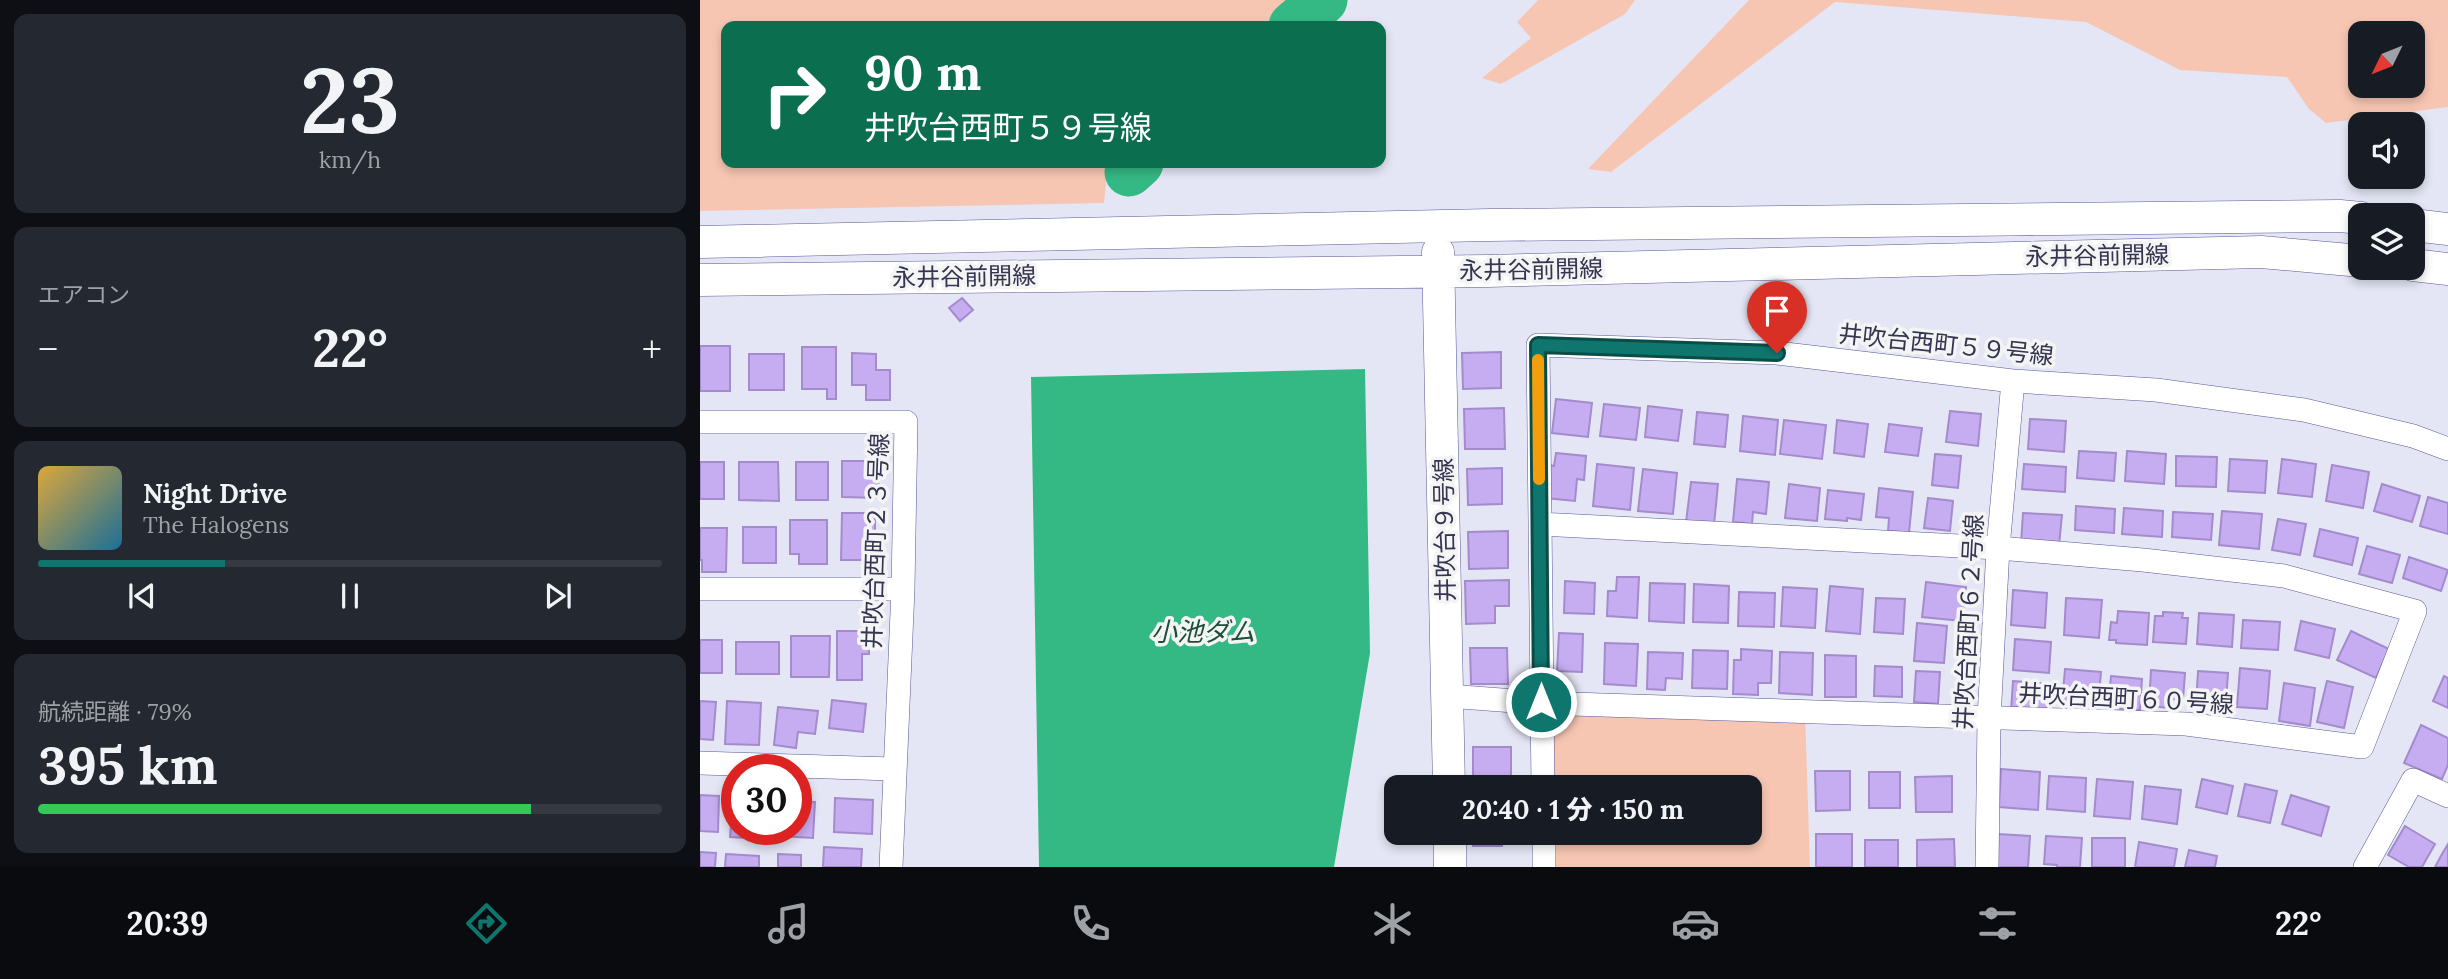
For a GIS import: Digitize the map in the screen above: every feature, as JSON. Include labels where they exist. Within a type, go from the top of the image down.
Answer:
[{"type":"street","name":"永井谷前開線","points":[[700,242],[1436,227],[2348,217]]},
{"type":"street","points":[[2425,226],[2448,229]]},
{"type":"street","name":"井吹台９号線","points":[[1436,227],[1440,272],[1449,775]]},
{"type":"street","name":"永井谷前開線","points":[[700,280],[1440,272],[2261,252],[2348,260]]},
{"type":"street","points":[[2425,266],[2448,268]]},
{"type":"street","name":"井吹台西町５９号線","points":[[1543,775],[1538,345],[1777,353],[2013,381],[2156,390],[2304,410],[2413,436],[2448,449]]},
{"type":"street","name":"井吹台西町６２号線","points":[[1987,867],[1989,719],[1998,548],[2013,381]]},
{"type":"street","name":"井吹台西町２３号線","points":[[700,422],[906,422],[903,589],[893,769],[891,867]]},
{"type":"street","name":"井吹台西町６０号線","points":[[1448,696],[1989,719],[2186,724],[2361,747],[2415,611],[2284,576],[2143,560],[1998,548],[1540,524]]},
{"type":"street","points":[[700,589],[903,589]]},
{"type":"street","points":[[700,764],[893,769]]},
{"type":"street","points":[[2365,867],[2413,780],[2448,796]]},
{"type":"street","points":[[1450,845],[1450,867]]},
{"type":"street","points":[[1544,845],[1544,867]]},
{"type":"shaded area","points":[[700,0],[1305,0],[1281,21],[721,21],[721,168],[1112,168],[1107,173],[1104,203],[700,211]]},
{"type":"shaded area","points":[[1538,0],[1635,0],[1625,14],[1501,84],[1482,78],[1531,38],[1517,22]]},
{"type":"shaded area","points":[[1749,0],[2448,0],[2448,107],[2410,112],[2348,112],[2348,120],[2326,123],[2309,109],[2287,77],[2180,70],[2086,22],[1835,2],[1611,172],[1588,169]]},
{"type":"shaded area","points":[[1541,703],[1805,712],[1810,867],[1544,867],[1544,845],[1762,845],[1762,775],[1543,775]]},
{"type":"water","name":"小池ダム","points":[[1365,369],[1370,653],[1334,867],[1039,867],[1031,377]]},
{"type":"building","points":[[962,298],[973,310],[960,321],[949,308]]},
{"type":"building","points":[[700,346],[730,346],[730,391],[700,391]]},
{"type":"building","points":[[802,347],[836,347],[836,399],[827,399],[827,389],[802,389]]},
{"type":"building","points":[[1501,352],[1501,388],[1463,389],[1462,353]]},
{"type":"building","points":[[852,353],[876,354],[876,370],[890,370],[890,400],[866,400],[866,385],[852,385]]},
{"type":"building","points":[[749,354],[784,354],[784,390],[749,390]]},
{"type":"building","points":[[1556,399],[1592,403],[1588,437],[1552,433]]},
{"type":"building","points":[[1604,404],[1640,408],[1636,440],[1600,436]]},
{"type":"building","points":[[1648,406],[1682,410],[1678,441],[1645,437]]},
{"type":"building","points":[[1504,408],[1505,449],[1465,449],[1464,409]]},
{"type":"building","points":[[1950,411],[1981,414],[1978,446],[1946,442]]},
{"type":"building","points":[[1697,412],[1728,415],[1725,447],[1694,444]]},
{"type":"building","points":[[1743,416],[1778,420],[1775,455],[1740,451]]},
{"type":"building","points":[[2030,419],[2066,421],[2064,452],[2028,449]]},
{"type":"building","points":[[1784,420],[1826,425],[1822,459],[1780,454]]},
{"type":"building","points":[[1837,420],[1868,424],[1864,457],[1834,453]]},
{"type":"building","points":[[1889,424],[1922,428],[1918,456],[1885,452]]},
{"type":"building","points":[[2079,451],[2116,453],[2114,481],[2077,478]]},
{"type":"building","points":[[2127,451],[2166,454],[2164,484],[2125,481]]},
{"type":"building","points":[[1556,453],[1586,456],[1584,480],[1577,479],[1575,501],[1545,498],[1549,465],[1554,466]]},
{"type":"building","points":[[1935,454],[1961,456],[1958,488],[1932,485]]},
{"type":"building","points":[[2176,456],[2217,457],[2216,487],[2176,486]]},
{"type":"building","points":[[2230,459],[2267,461],[2265,493],[2228,491]]},
{"type":"building","points":[[2282,459],[2316,464],[2312,497],[2278,493]]},
{"type":"building","points":[[842,461],[879,461],[879,498],[842,497]]},
{"type":"building","points":[[700,462],[724,462],[724,499],[700,499]]},
{"type":"building","points":[[739,462],[778,462],[779,501],[739,500]]},
{"type":"building","points":[[796,462],[828,462],[828,500],[796,500]]},
{"type":"building","points":[[1597,464],[1634,468],[1630,510],[1593,506]]},
{"type":"building","points":[[2024,464],[2066,467],[2065,492],[2022,489]]},
{"type":"building","points":[[2332,465],[2369,472],[2363,508],[2326,501]]},
{"type":"building","points":[[1502,468],[1502,504],[1468,505],[1467,469]]},
{"type":"building","points":[[1643,469],[1677,473],[1673,514],[1638,511]]},
{"type":"building","points":[[1737,479],[1769,482],[1766,514],[1753,512],[1752,524],[1733,522]]},
{"type":"building","points":[[1691,482],[1718,484],[1714,525],[1686,522]]},
{"type":"building","points":[[1789,484],[1820,488],[1817,521],[1785,518]]},
{"type":"building","points":[[2382,484],[2420,496],[2412,522],[2374,511]]},
{"type":"building","points":[[1879,488],[1913,492],[1909,533],[1888,531],[1889,518],[1876,517]]},
{"type":"building","points":[[1828,490],[1864,494],[1861,520],[1825,519]]},
{"type":"building","points":[[2428,497],[2448,503],[2448,534],[2420,526]]},
{"type":"building","points":[[1928,498],[1953,501],[1950,531],[1924,528]]},
{"type":"building","points":[[2076,506],[2115,509],[2114,533],[2075,530]]},
{"type":"building","points":[[2124,508],[2163,511],[2162,537],[2122,534]]},
{"type":"building","points":[[2222,511],[2262,514],[2259,549],[2219,545]]},
{"type":"building","points":[[2173,512],[2213,514],[2211,540],[2172,537]]},
{"type":"building","points":[[842,513],[875,513],[875,560],[841,560]]},
{"type":"building","points":[[2023,513],[2062,515],[2059,546],[2021,544]]},
{"type":"building","points":[[2278,519],[2306,524],[2300,555],[2272,550]]},
{"type":"building","points":[[790,520],[827,520],[827,564],[799,564],[799,554],[790,554]]},
{"type":"building","points":[[743,527],[776,527],[776,563],[743,563]]},
{"type":"building","points":[[700,528],[727,528],[726,572],[702,572]]},
{"type":"building","points":[[2320,529],[2358,538],[2352,565],[2314,556]]},
{"type":"building","points":[[1508,531],[1508,568],[1469,569],[1468,532]]},
{"type":"building","points":[[2367,546],[2400,555],[2392,583],[2359,574]]},
{"type":"building","points":[[2409,557],[2448,570],[2441,591],[2403,578]]},
{"type":"building","points":[[1617,577],[1639,577],[1637,618],[1607,616],[1608,591],[1616,591]]},
{"type":"building","points":[[1509,580],[1509,606],[1495,606],[1495,623],[1466,624],[1465,581]]},
{"type":"building","points":[[1565,581],[1595,583],[1594,614],[1564,613]]},
{"type":"building","points":[[1926,582],[1966,587],[1962,621],[1922,617]]},
{"type":"building","points":[[1650,583],[1685,584],[1684,623],[1649,621]]},
{"type":"building","points":[[1694,584],[1729,586],[1728,623],[1693,622]]},
{"type":"building","points":[[1830,586],[1863,589],[1860,634],[1826,631]]},
{"type":"building","points":[[1783,587],[1817,589],[1815,628],[1781,626]]},
{"type":"building","points":[[2013,590],[2047,593],[2045,628],[2011,625]]},
{"type":"building","points":[[1739,592],[1775,593],[1774,627],[1738,626]]},
{"type":"building","points":[[1876,598],[1905,599],[1903,634],[1874,632]]},
{"type":"building","points":[[2066,598],[2102,600],[2099,638],[2064,635]]},
{"type":"building","points":[[2118,611],[2149,613],[2147,645],[2109,640],[2111,622],[2117,623]]},
{"type":"building","points":[[2163,612],[2183,613],[2182,618],[2188,618],[2186,644],[2153,642],[2155,616],[2163,616]]},
{"type":"building","points":[[2199,613],[2234,615],[2232,647],[2197,644]]},
{"type":"building","points":[[2243,620],[2280,622],[2278,650],[2241,648]]},
{"type":"building","points":[[2301,621],[2335,629],[2329,658],[2295,650]]},
{"type":"building","points":[[1917,623],[1947,626],[1944,663],[1914,661]]},
{"type":"building","points":[[837,631],[869,631],[869,654],[862,654],[862,680],[837,680]]},
{"type":"building","points":[[2351,631],[2389,649],[2376,678],[2337,660]]},
{"type":"building","points":[[1559,633],[1583,634],[1582,672],[1557,671]]},
{"type":"building","points":[[791,636],[830,636],[829,677],[791,677]]},
{"type":"building","points":[[2015,639],[2051,642],[2049,673],[2013,670]]},
{"type":"building","points":[[700,640],[722,640],[722,673],[700,673]]},
{"type":"building","points":[[736,642],[779,642],[779,674],[736,674]]},
{"type":"building","points":[[1605,643],[1638,644],[1636,686],[1604,684]]},
{"type":"building","points":[[1470,648],[1507,648],[1508,684],[1471,684]]},
{"type":"building","points":[[1741,649],[1772,651],[1771,683],[1758,683],[1758,695],[1733,694],[1734,660],[1741,660]]},
{"type":"building","points":[[1693,650],[1728,651],[1727,689],[1692,688]]},
{"type":"building","points":[[1648,652],[1683,653],[1682,679],[1666,678],[1665,690],[1647,689]]},
{"type":"building","points":[[1780,652],[1813,653],[1812,695],[1779,693]]},
{"type":"building","points":[[1825,655],[1856,656],[1856,697],[1825,697]]},
{"type":"building","points":[[1875,666],[1902,667],[1902,697],[1874,696]]},
{"type":"building","points":[[2240,668],[2270,671],[2267,709],[2237,707]]},
{"type":"building","points":[[2065,669],[2101,672],[2098,705],[2062,703]]},
{"type":"building","points":[[2151,670],[2185,673],[2183,700],[2170,699],[2169,708],[2149,706]]},
{"type":"building","points":[[1916,671],[1940,672],[1938,704],[1914,702]]},
{"type":"building","points":[[2198,671],[2228,673],[2226,702],[2214,701],[2214,708],[2196,706]]},
{"type":"building","points":[[2111,676],[2142,679],[2140,710],[2108,708]]},
{"type":"building","points":[[2444,676],[2448,678],[2448,708],[2433,701]]},
{"type":"building","points":[[2013,681],[2052,684],[2049,713],[2011,711]]},
{"type":"building","points":[[2327,681],[2353,687],[2344,728],[2317,722]]},
{"type":"building","points":[[2284,683],[2315,688],[2310,726],[2279,721]]},
{"type":"building","points":[[832,700],[866,704],[863,732],[829,728]]},
{"type":"building","points":[[700,701],[716,702],[713,740],[700,739]]},
{"type":"building","points":[[727,701],[761,703],[759,745],[725,744]]},
{"type":"building","points":[[778,707],[818,711],[815,734],[798,732],[796,748],[774,745]]},
{"type":"building","points":[[2421,725],[2448,738],[2448,765],[2442,779],[2404,763]]},
{"type":"building","points":[[1473,747],[1511,747],[1511,775],[1473,775]]},
{"type":"building","points":[[2001,769],[2040,772],[2038,810],[1999,807]]},
{"type":"building","points":[[1815,771],[1850,771],[1850,810],[1816,811]]},
{"type":"building","points":[[1869,772],[1900,772],[1900,808],[1869,808]]},
{"type":"building","points":[[1952,776],[1952,812],[1916,812],[1915,777]]},
{"type":"building","points":[[2049,776],[2086,778],[2085,812],[2047,809]]},
{"type":"building","points":[[2097,779],[2133,782],[2130,819],[2094,816]]},
{"type":"building","points":[[2202,779],[2233,786],[2227,814],[2196,807]]},
{"type":"building","points":[[2245,784],[2277,791],[2270,823],[2238,816]]},
{"type":"building","points":[[2145,786],[2181,790],[2177,824],[2142,819]]},
{"type":"building","points":[[700,795],[719,796],[718,832],[700,831]]},
{"type":"building","points":[[2291,795],[2329,807],[2321,836],[2282,824]]},
{"type":"building","points":[[835,798],[873,800],[872,834],[834,832]]},
{"type":"building","points":[[812,802],[815,802],[812,838]]},
{"type":"building","points":[[2405,826],[2435,844],[2422,867],[2409,867],[2388,855]]},
{"type":"building","points":[[1816,834],[1852,834],[1852,867],[1816,867]]},
{"type":"building","points":[[1998,834],[2030,836],[2028,867],[1996,867]]},
{"type":"building","points":[[2046,836],[2082,838],[2080,867],[2044,864]]},
{"type":"building","points":[[2092,838],[2125,838],[2125,867],[2092,867]]},
{"type":"building","points":[[1954,839],[1955,867],[1917,867],[1917,840]]},
{"type":"building","points":[[1865,840],[1898,840],[1898,867],[1865,867]]},
{"type":"building","points":[[2139,842],[2177,849],[2174,867],[2135,867]]},
{"type":"building","points":[[2448,844],[2448,867],[2435,867],[2442,854]]},
{"type":"building","points":[[824,847],[862,849],[861,867],[823,867]]},
{"type":"building","points":[[2189,850],[2217,856],[2215,867],[2185,867]]},
{"type":"building","points":[[700,852],[716,853],[715,867],[700,867]]},
{"type":"building","points":[[726,854],[759,856],[759,867],[725,867]]},
{"type":"building","points":[[778,854],[801,855],[801,867],[778,867]]},
{"type":"waterway","points":[[1299,21],[1323,0]]},
{"type":"waterway","points":[[1129,172],[1133,168]]},
{"type":"slow traffic","points":[[1538,360],[1539,479]]},
{"type":"route","points":[[1541,702],[1538,345],[1777,353]]}]
